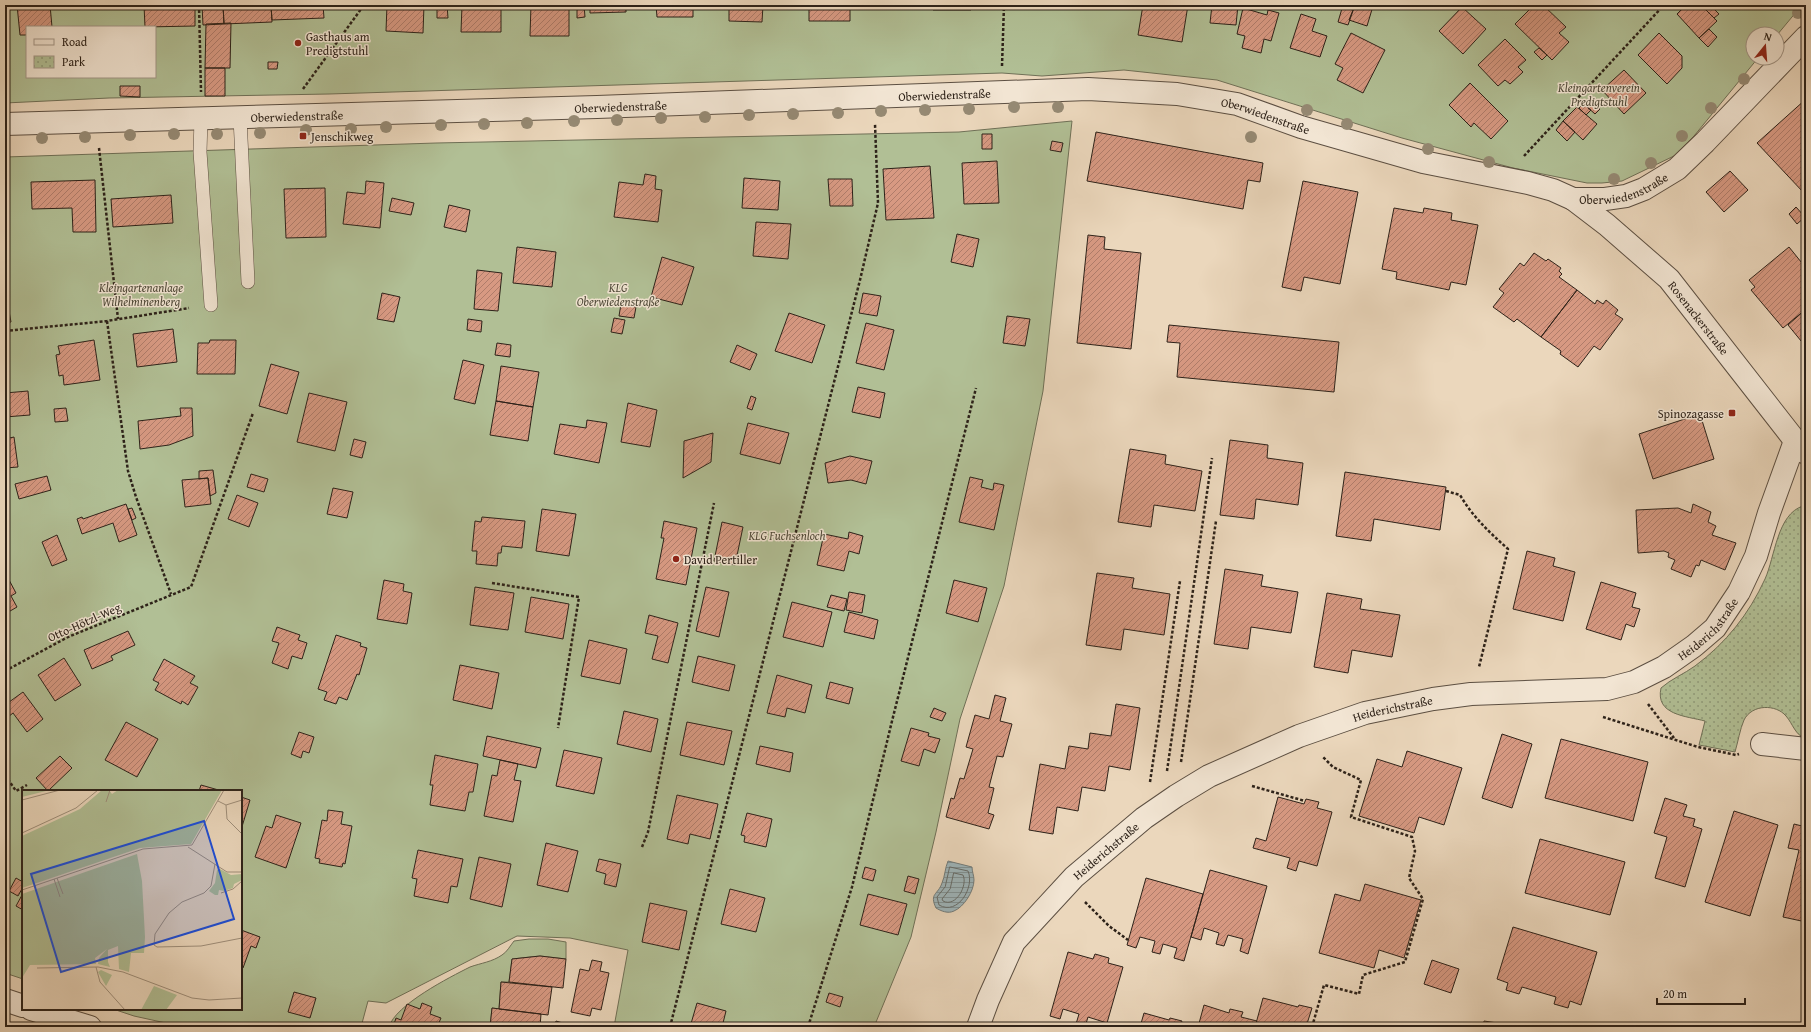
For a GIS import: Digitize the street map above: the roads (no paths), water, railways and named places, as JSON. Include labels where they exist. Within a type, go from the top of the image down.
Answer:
[{"type":"street","name":"Oberwiedenstraße","points":[[5,124],[874,98],[1088,89],[1147,91],[1204,97],[1237,104],[1302,127],[1423,162],[1504,178],[1552,190],[1573,199],[1605,199],[1626,196],[1650,186],[1677,168],[1705,142],[1806,36]]},
{"type":"street","name":"Rosenackerstraße","points":[[1573,199],[1613,230],[1669,279],[1801,448]]},
{"type":"street","name":"Heiderichstraße","points":[[978,1027],[988,1000],[1014,942],[1074,877],[1161,807],[1209,776],[1299,736],[1365,713],[1433,699],[1475,694],[1607,689],[1634,682],[1664,667],[1694,646],[1715,628],[1728,611],[1739,592],[1756,556],[1769,513],[1801,448]]},
{"type":"street","points":[[1762,744],[1806,749]]},
{"type":"street","points":[[5,1000],[22,1006]]},
{"type":"street","points":[[34,1010],[90,1027]]},
{"type":"lane","points":[[240,118],[248,282]]},
{"type":"lane","points":[[200,119],[200,152],[211,305]]},
{"type":"water","points":[[948,861],[972,867],[974,884],[965,902],[958,909],[947,912],[936,908],[933,899],[942,883]]},
{"type":"place","name":"Gasthaus am Predigtstuhl","points":[[298,43]]},
{"type":"place","name":"Jenschikweg","points":[[303,136]]},
{"type":"place","name":"Spinozagasse","points":[[1732,413]]},
{"type":"place","name":"David Pertiller","points":[[676,559]]},
{"type":"park label","name":"Kleingartenverein Predigtstuhl","points":[[1599,94]]},
{"type":"park label","name":"Kleingartenanlage Wilhelminenberg","points":[[141,294]]},
{"type":"park label","name":"KLG Oberwiedenstraße","points":[[618,294]]},
{"type":"park label","name":"KLG Fuchsenloch","points":[[787,535]]}]
